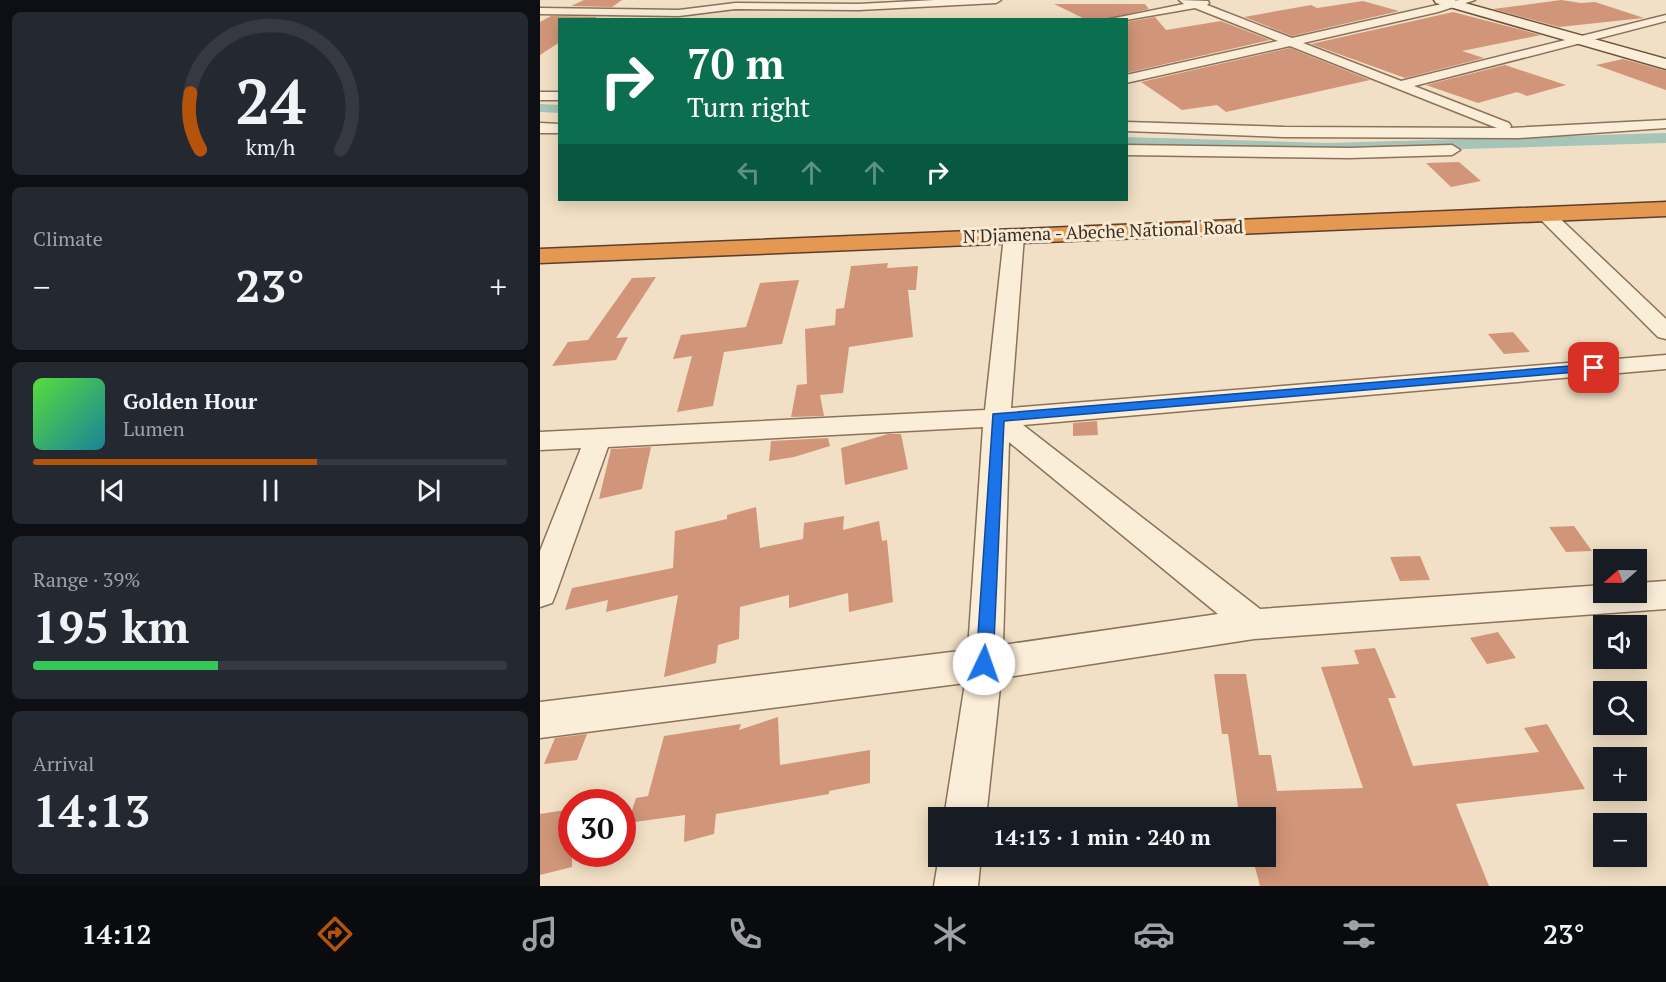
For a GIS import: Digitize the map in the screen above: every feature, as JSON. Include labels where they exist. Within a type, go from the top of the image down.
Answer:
[{"type":"highway","name":"N'Djamena - Abeche National Road","points":[[540,256],[1666,209]]},
{"type":"main road","points":[[1447,2],[1666,64]]},
{"type":"street","points":[[540,11],[679,13],[737,3],[859,7],[996,0]]},
{"type":"street","points":[[1128,79],[1434,10],[1447,2],[1470,0]]},
{"type":"street","points":[[1119,18],[1190,2],[1213,2]]},
{"type":"street","points":[[1190,2],[1519,133]]},
{"type":"street","points":[[934,4],[947,14]]},
{"type":"street","points":[[855,18],[859,7]]},
{"type":"street","points":[[1401,85],[1666,18]]},
{"type":"street","points":[[1128,126],[1284,132],[1519,133],[1666,124]]},
{"type":"street","points":[[540,128],[558,129]]},
{"type":"street","points":[[1128,150],[1349,153],[1666,140]]},
{"type":"street","points":[[1545,214],[1666,332]]},
{"type":"street","points":[[966,807],[984,664],[997,418],[1014,236]]},
{"type":"street","points":[[540,441],[997,418],[1666,362]]},
{"type":"street","points":[[997,418],[1254,624]]},
{"type":"street","points":[[540,593],[598,438]]},
{"type":"street","points":[[540,720],[984,664],[1254,624],[1666,595]]},
{"type":"street","points":[[956,886],[959,867]]},
{"type":"building","points":[[584,0],[622,0],[612,7],[571,6]]},
{"type":"building","points":[[1561,0],[1581,3],[1595,2],[1644,18],[1559,27],[1493,9]]},
{"type":"building","points":[[1363,1],[1399,11],[1292,36],[1244,17],[1311,5],[1317,8]]},
{"type":"building","points":[[1054,4],[1145,4],[1149,9],[1111,18],[1083,18]]},
{"type":"building","points":[[1453,12],[1541,35],[1462,51],[1484,58],[1405,78],[1311,44]]},
{"type":"building","points":[[551,16],[597,17],[558,18],[558,43],[540,55],[540,22]]},
{"type":"building","points":[[1155,17],[1166,30],[1221,21],[1270,40],[1128,73],[1128,22]]},
{"type":"building","points":[[1290,48],[1370,80],[1226,112],[1217,105],[1182,110],[1141,82]]},
{"type":"building","points":[[1623,59],[1666,71],[1666,90],[1596,65]]},
{"type":"building","points":[[1505,65],[1566,85],[1527,96],[1517,92],[1478,103],[1426,85]]},
{"type":"building","points":[[1459,162],[1481,181],[1451,187],[1426,163]]},
{"type":"building","points":[[888,263],[887,268],[918,266],[916,290],[908,290],[913,337],[849,347],[843,393],[820,395],[824,416],[791,417],[797,385],[807,384],[805,329],[835,325],[836,309],[844,308],[851,266]]},
{"type":"building","points":[[656,277],[616,338],[628,337],[616,360],[552,366],[568,342],[588,340],[632,278]]},
{"type":"building","points":[[799,280],[782,344],[724,352],[713,406],[677,412],[692,356],[673,359],[681,335],[746,327],[760,283]]},
{"type":"building","points":[[1513,332],[1530,352],[1504,354],[1488,334]]},
{"type":"building","points":[[1097,421],[1098,435],[1073,436],[1073,423]]},
{"type":"building","points":[[888,434],[901,434],[908,469],[845,485],[841,448]]},
{"type":"building","points":[[828,438],[830,446],[794,457],[769,461],[771,441]]},
{"type":"building","points":[[651,447],[642,489],[599,499],[611,449]]},
{"type":"building","points":[[756,507],[760,548],[803,539],[804,523],[844,516],[843,530],[879,521],[882,541],[887,540],[893,602],[849,612],[848,593],[789,608],[789,595],[740,607],[739,639],[718,645],[716,663],[664,677],[678,595],[606,612],[608,600],[565,610],[572,588],[673,568],[675,531],[727,519],[727,515]]},
{"type":"building","points":[[1574,526],[1592,551],[1566,552],[1549,527]]},
{"type":"building","points":[[1420,556],[1430,580],[1400,581],[1390,557]]},
{"type":"building","points":[[1498,632],[1516,658],[1487,664],[1470,638]]},
{"type":"building","points":[[1375,648],[1396,698],[1388,698],[1413,766],[1539,752],[1524,728],[1547,724],[1585,789],[1456,804],[1489,886],[1260,886],[1255,867],[1276,867],[1276,807],[1238,807],[1228,734],[1222,734],[1214,674],[1246,674],[1259,755],[1271,755],[1277,791],[1363,788],[1321,667],[1359,664],[1354,650]]},
{"type":"building","points":[[778,717],[780,765],[870,750],[870,783],[829,791],[829,794],[716,814],[714,834],[684,842],[685,815],[636,822],[636,798],[648,796],[664,736],[741,724],[739,730]]},
{"type":"building","points":[[587,734],[577,760],[544,764],[555,738]]},
{"type":"building","points":[[558,811],[558,867],[572,867],[540,875],[540,814]]},
{"type":"waterway","points":[[540,108],[558,109]]},
{"type":"waterway","points":[[1128,142],[1328,148],[1666,138]]},
{"type":"route","points":[[984,664],[997,418],[1594,368]]}]
